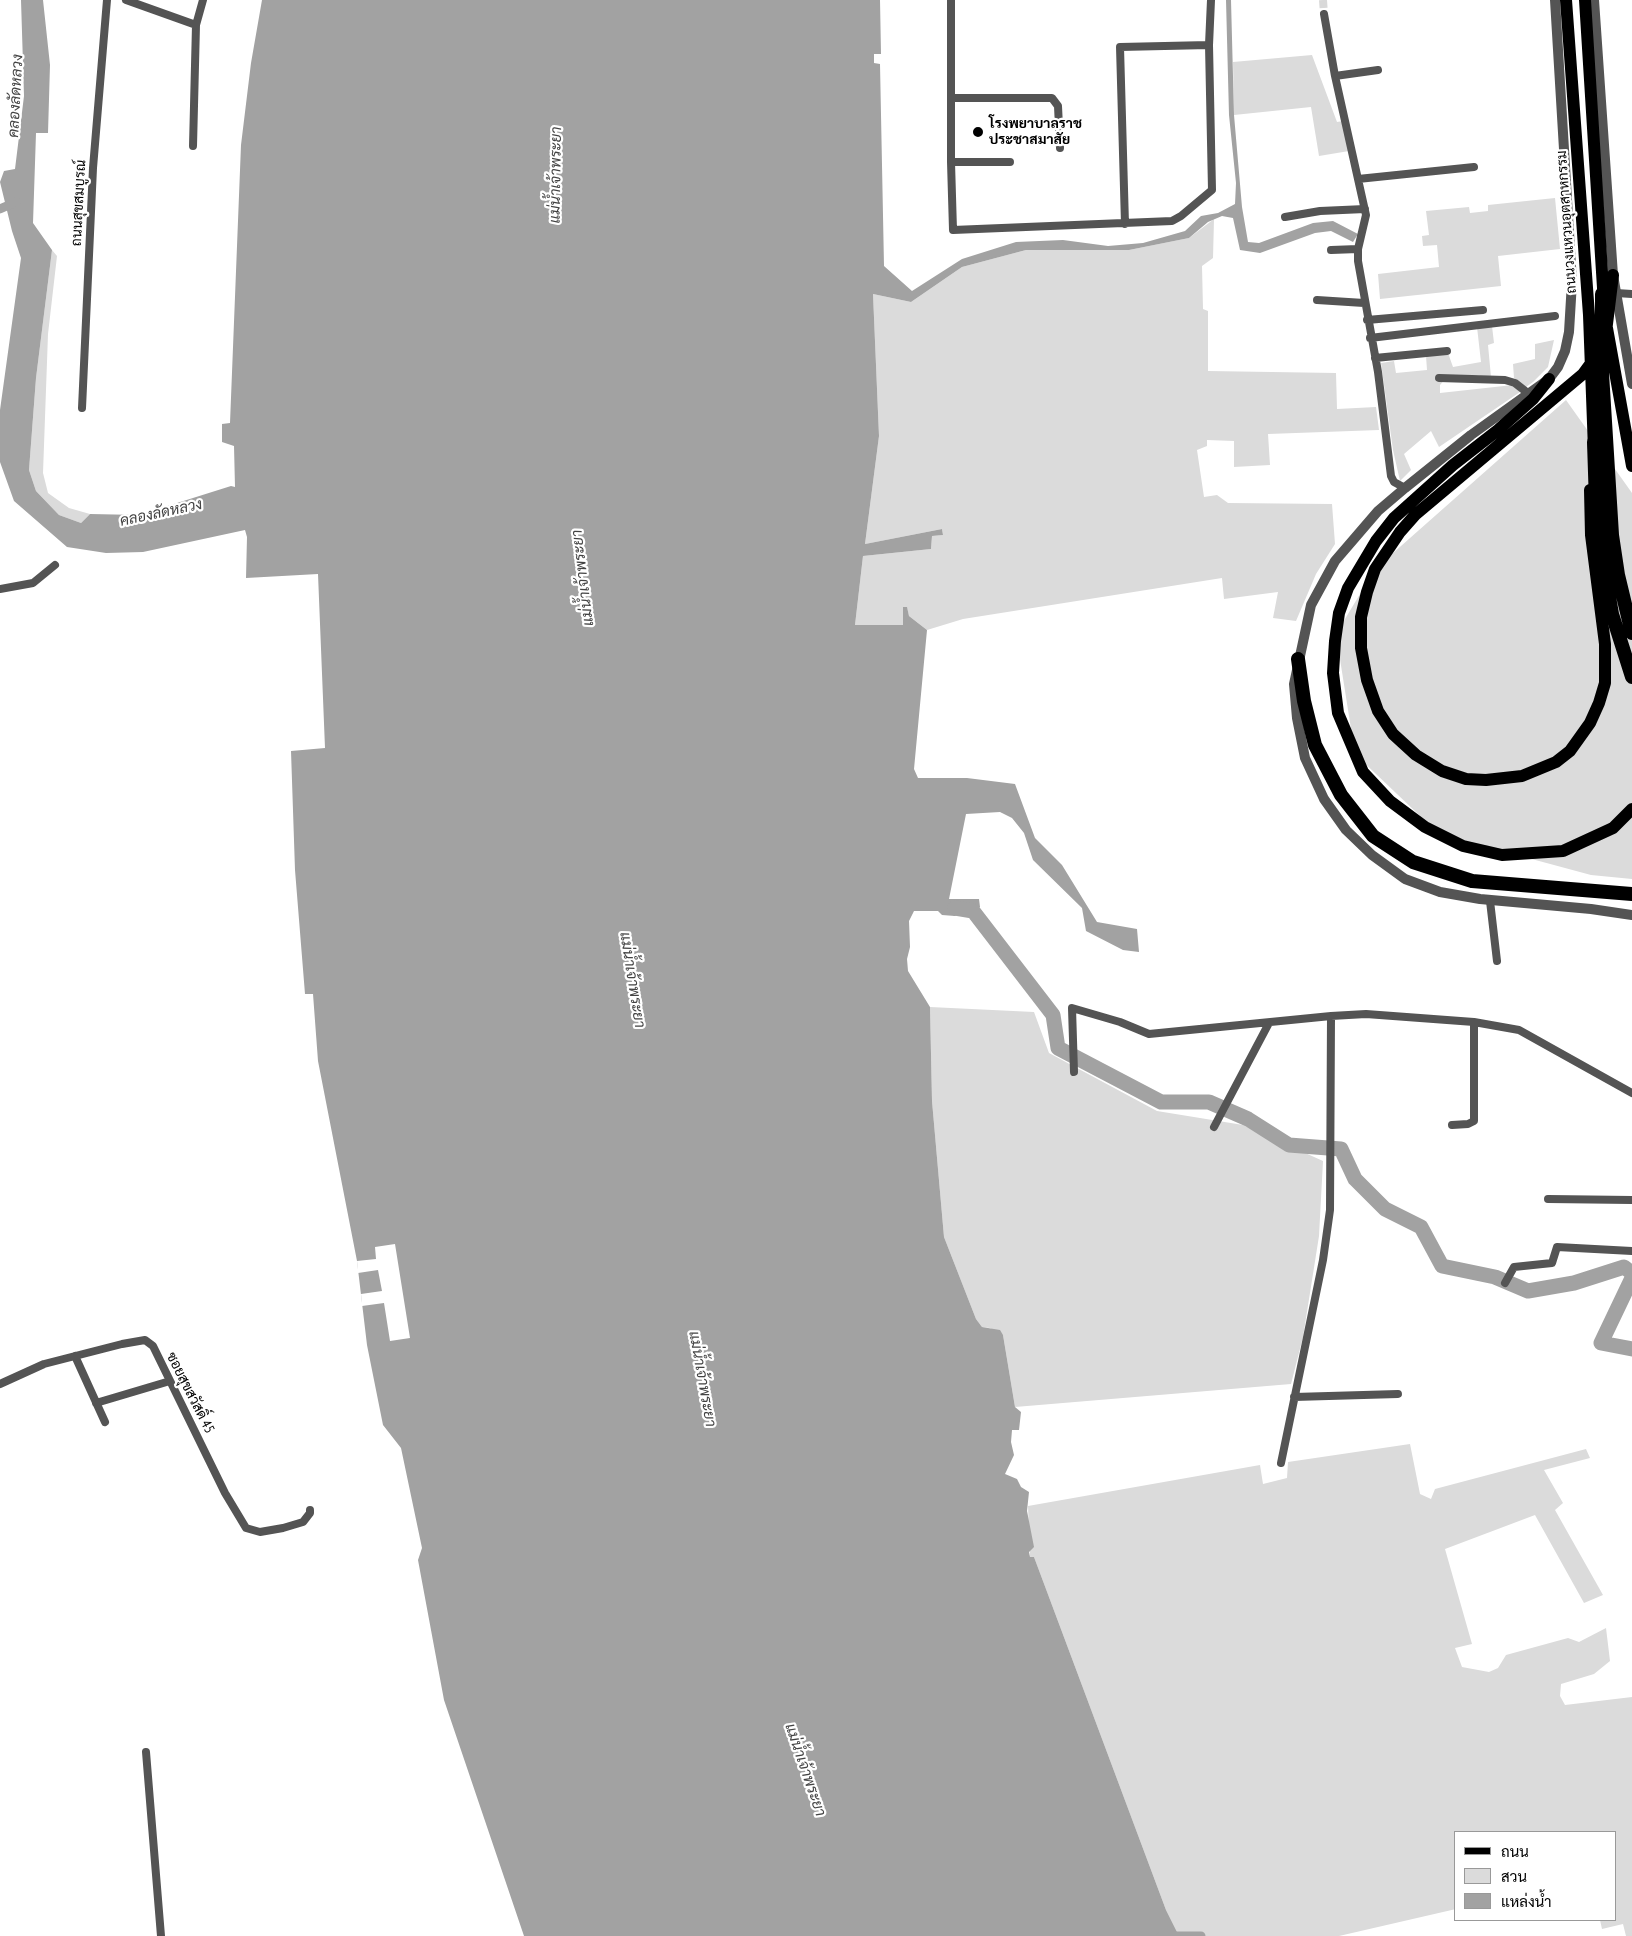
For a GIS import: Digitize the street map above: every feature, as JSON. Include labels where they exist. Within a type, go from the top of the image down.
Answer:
[{"type":"highway","points":[[1609,293],[1604,411],[1612,535],[1618,575],[1632,633]]},
{"type":"highway","points":[[1594,442],[1596,503],[1605,574],[1612,614],[1632,678]]},
{"type":"highway","points":[[1298,659],[1304,701],[1315,744],[1341,795],[1373,836],[1413,862],[1472,881],[1538,888],[1632,894]]},
{"type":"main road","name":"ถนนวงแหวนอุตสาหกรรม","points":[[1566,0],[1589,315],[1594,442],[1589,508],[1605,644],[1605,683],[1590,723],[1570,751],[1539,770],[1505,779],[1466,779],[1442,771],[1416,756],[1393,734],[1378,710],[1366,680],[1361,648],[1361,617],[1366,592],[1375,569],[1387,550],[1415,516],[1583,374],[1594,359],[1606,332],[1613,275]]},
{"type":"main road","points":[[1585,0],[1614,372],[1632,466]]},
{"type":"main road","points":[[1549,379],[1532,399],[1498,430],[1453,465],[1394,518],[1363,561],[1348,588],[1339,613],[1335,641],[1334,673],[1338,713],[1363,772],[1390,802],[1425,826],[1463,846],[1502,855],[1563,851],[1613,828],[1632,809]]},
{"type":"street","name":"ถนนสุขสมบูรณ์","points":[[82,408],[93,168],[107,0]]},
{"type":"street","points":[[126,0],[196,25]]},
{"type":"street","points":[[193,146],[196,25],[202,0]]},
{"type":"street","points":[[951,0],[950,162],[953,230],[1172,221],[1181,216],[1212,190],[1209,46],[1211,0]]},
{"type":"street","points":[[1555,0],[1572,282],[1569,332],[1565,351],[1558,367],[1549,379],[1471,435],[1405,488],[1378,511],[1335,561],[1311,605],[1294,684],[1297,718],[1306,758],[1324,799],[1346,830],[1372,855],[1405,879],[1440,892],[1490,901],[1590,908],[1632,915]]},
{"type":"street","points":[[1594,0],[1613,275],[1609,293],[1632,384]]},
{"type":"street","points":[[1324,14],[1335,76],[1365,209],[1364,226],[1358,249],[1364,303],[1375,358],[1391,476],[1394,482],[1405,488]]},
{"type":"street","points":[[1125,224],[1120,47],[1209,46]]},
{"type":"street","points":[[1335,76],[1378,70]]},
{"type":"street","points":[[951,98],[1052,98],[1058,106],[1060,148]]},
{"type":"street","points":[[950,162],[1010,162]]},
{"type":"street","points":[[1358,179],[1474,167]]},
{"type":"street","points":[[1285,217],[1320,211],[1365,209]]},
{"type":"street","points":[[1331,250],[1358,249]]},
{"type":"street","points":[[1609,293],[1632,294]]},
{"type":"street","points":[[1318,300],[1364,303]]},
{"type":"street","points":[[1367,320],[1483,310]]},
{"type":"street","points":[[1370,338],[1555,316]]},
{"type":"street","points":[[1375,358],[1447,352]]},
{"type":"street","points":[[1439,378],[1505,380],[1515,383],[1529,394]]},
{"type":"street","points":[[0,589],[33,583],[55,564]]},
{"type":"street","points":[[1490,901],[1497,961]]},
{"type":"street","points":[[1074,1072],[1072,1008],[1120,1022],[1149,1034],[1366,1014],[1474,1022],[1519,1030],[1632,1093]]},
{"type":"street","points":[[1281,1463],[1323,1260],[1330,1210],[1330,1016]]},
{"type":"street","points":[[1452,1125],[1468,1124],[1474,1121],[1474,1022]]},
{"type":"street","points":[[1215,1123],[1269,1023]]},
{"type":"street","points":[[1548,1198],[1632,1200]]},
{"type":"street","points":[[1505,1283],[1514,1267],[1519,1265],[1550,1264],[1558,1247],[1632,1251]]},
{"type":"street","name":"ซอยสุขสวัสดิ์ 45","points":[[0,1384],[38,1366],[145,1340],[152,1346],[225,1494],[246,1528],[260,1532],[283,1528],[303,1522],[310,1514],[310,1510]]},
{"type":"street","points":[[75,1356],[104,1422]]},
{"type":"street","points":[[96,1403],[170,1381]]},
{"type":"street","points":[[1294,1397],[1398,1394]]},
{"type":"street","points":[[146,1752],[161,1936]]},
{"type":"green space","points":[[1312,55],[1337,122],[1343,121],[1349,151],[1319,156],[1311,107],[1234,115],[1233,62]]},
{"type":"green space","points":[[1555,198],[1560,249],[1498,256],[1501,286],[1380,299],[1378,274],[1439,267],[1437,245],[1423,246],[1422,236],[1429,235],[1426,211],[1469,207],[1470,213],[1488,211],[1488,205]]},
{"type":"green space","points":[[1214,219],[1213,258],[1202,266],[1203,309],[1208,311],[1208,371],[1336,373],[1337,409],[1376,407],[1379,430],[1268,434],[1270,465],[1234,467],[1234,441],[1207,440],[1207,446],[1197,450],[1204,497],[1217,495],[1228,503],[1332,504],[1335,544],[1316,574],[1296,621],[1273,618],[1278,592],[1224,599],[1222,578],[963,619],[927,630],[909,616],[907,608],[903,607],[903,625],[855,625],[863,556],[931,549],[932,536],[943,535],[942,529],[865,544],[879,436],[873,294],[911,302],[962,267],[1026,250],[1129,250],[1189,238]]},
{"type":"green space","points":[[52,250],[57,256],[48,334],[43,473],[48,493],[69,508],[90,514],[81,523],[59,515],[36,491],[29,470],[36,378]]},
{"type":"green space","points":[[1492,326],[1494,343],[1488,345],[1491,377],[1486,379],[1479,375],[1447,377],[1440,385],[1440,393],[1513,385],[1520,392],[1439,447],[1431,431],[1404,454],[1411,470],[1400,481],[1393,450],[1381,363],[1394,361],[1396,373],[1427,370],[1426,356],[1448,353],[1453,367],[1481,362],[1477,327]]},
{"type":"green space","points":[[1554,340],[1548,367],[1533,382],[1526,387],[1514,378],[1513,364],[1535,359],[1535,344]]},
{"type":"green space","points":[[1566,400],[1632,493],[1632,879],[1591,875],[1439,834],[1355,754],[1336,634],[1375,569]]},
{"type":"green space","points":[[930,1007],[1034,1012],[1049,1053],[1157,1111],[1243,1125],[1323,1161],[1319,1236],[1303,1337],[1291,1384],[1015,1407],[1003,1335],[990,1328],[982,1327],[976,1319],[944,1237],[932,1101]]},
{"type":"green space","points":[[1410,1444],[1420,1494],[1431,1499],[1435,1489],[1586,1449],[1590,1458],[1544,1470],[1563,1503],[1555,1510],[1603,1595],[1584,1603],[1535,1515],[1445,1549],[1472,1644],[1455,1648],[1462,1667],[1489,1672],[1498,1668],[1506,1655],[1568,1638],[1579,1642],[1606,1628],[1610,1661],[1594,1674],[1561,1684],[1560,1696],[1565,1705],[1632,1697],[1632,1936],[1626,1936],[1623,1924],[1602,1929],[1600,1921],[1617,1921],[1617,1831],[1454,1831],[1454,1909],[1339,1936],[1179,1936],[1166,1910],[1034,1557],[1030,1557],[1028,1506],[1260,1465],[1263,1484],[1287,1478],[1288,1462]]},
{"type":"water","points":[[21,0],[43,0],[50,65],[48,133],[36,133],[33,223],[52,250],[36,378],[29,470],[36,491],[59,515],[81,523],[90,514],[139,515],[231,486],[235,487],[234,446],[222,442],[222,424],[230,423],[241,145],[251,63],[262,0],[880,0],[881,54],[874,54],[874,63],[880,64],[884,266],[912,291],[962,259],[1016,242],[1063,240],[1108,246],[1143,243],[1185,231],[1201,216],[1218,213],[1235,204],[1236,183],[1229,115],[1226,0],[1231,0],[1234,115],[1242,207],[1248,242],[1259,243],[1313,223],[1333,221],[1358,234],[1353,242],[1331,231],[1315,233],[1260,253],[1240,250],[1233,218],[1222,216],[1208,222],[1189,238],[1129,250],[1026,250],[962,267],[911,302],[873,294],[879,436],[865,544],[942,529],[943,535],[932,536],[931,549],[863,556],[855,625],[903,625],[903,607],[907,607],[909,616],[927,630],[914,769],[918,778],[967,778],[1015,784],[1035,838],[1062,865],[1097,922],[1137,929],[1139,952],[1123,950],[1086,931],[1082,908],[1033,860],[1024,833],[1012,818],[1000,812],[966,814],[949,899],[979,899],[980,907],[973,911],[963,911],[955,916],[942,915],[938,911],[914,911],[909,921],[910,947],[907,959],[908,971],[930,1007],[932,1101],[944,1237],[976,1319],[982,1327],[1000,1330],[1003,1335],[1015,1407],[1021,1412],[1019,1430],[1012,1430],[1011,1442],[1014,1455],[1005,1474],[1017,1479],[1021,1487],[1029,1492],[1027,1511],[1034,1547],[1029,1552],[1030,1557],[1034,1557],[1166,1910],[1179,1936],[524,1936],[444,1700],[418,1560],[422,1548],[401,1448],[383,1425],[367,1345],[357,1261],[318,1061],[313,994],[305,994],[295,870],[291,751],[325,748],[318,574],[246,578],[247,537],[245,530],[143,552],[106,553],[67,547],[14,501],[0,462],[0,410],[21,258],[0,182],[4,171],[15,169],[24,96]]},
{"type":"pier","points":[[395,1244],[410,1338],[390,1341],[384,1303],[362,1306],[361,1294],[382,1291],[378,1270],[358,1273],[357,1261],[376,1259],[375,1247]]},
{"type":"waterway","points":[[0,209],[16,202]]},
{"type":"waterway","points":[[955,908],[973,911],[1053,1015],[1058,1048],[1161,1102],[1209,1102],[1248,1119],[1289,1145],[1341,1149],[1355,1179],[1385,1209],[1421,1227],[1442,1266],[1495,1277],[1528,1291],[1574,1283],[1624,1267],[1632,1273]]},
{"type":"waterway","points":[[1632,1278],[1601,1343],[1632,1349]]},
{"type":"waterway","points":[[1161,1936],[1201,1936]]},
{"type":"tunnel","points":[[1323,0],[1324,14]]},
{"type":"place","name":"โรงพยาบาลราช ประชาสมาสัย","points":[[978,132]]},
{"type":"water label","name":"คลองลัดหลวง","points":[[16,96]]},
{"type":"water label","name":"แม่น้ำเจ้าพระยา","points":[[556,175]]},
{"type":"water label","name":"คลองลัดหลวง","points":[[161,513]]},
{"type":"water label","name":"แม่น้ำเจ้าพระยา","points":[[583,578]]},
{"type":"water label","name":"แม่น้ำเจ้าพระยา","points":[[632,980]]},
{"type":"water label","name":"แม่น้ำเจ้าพระยา","points":[[702,1379]]},
{"type":"water label","name":"แม่น้ำเจ้าพระยา","points":[[805,1770]]}]
